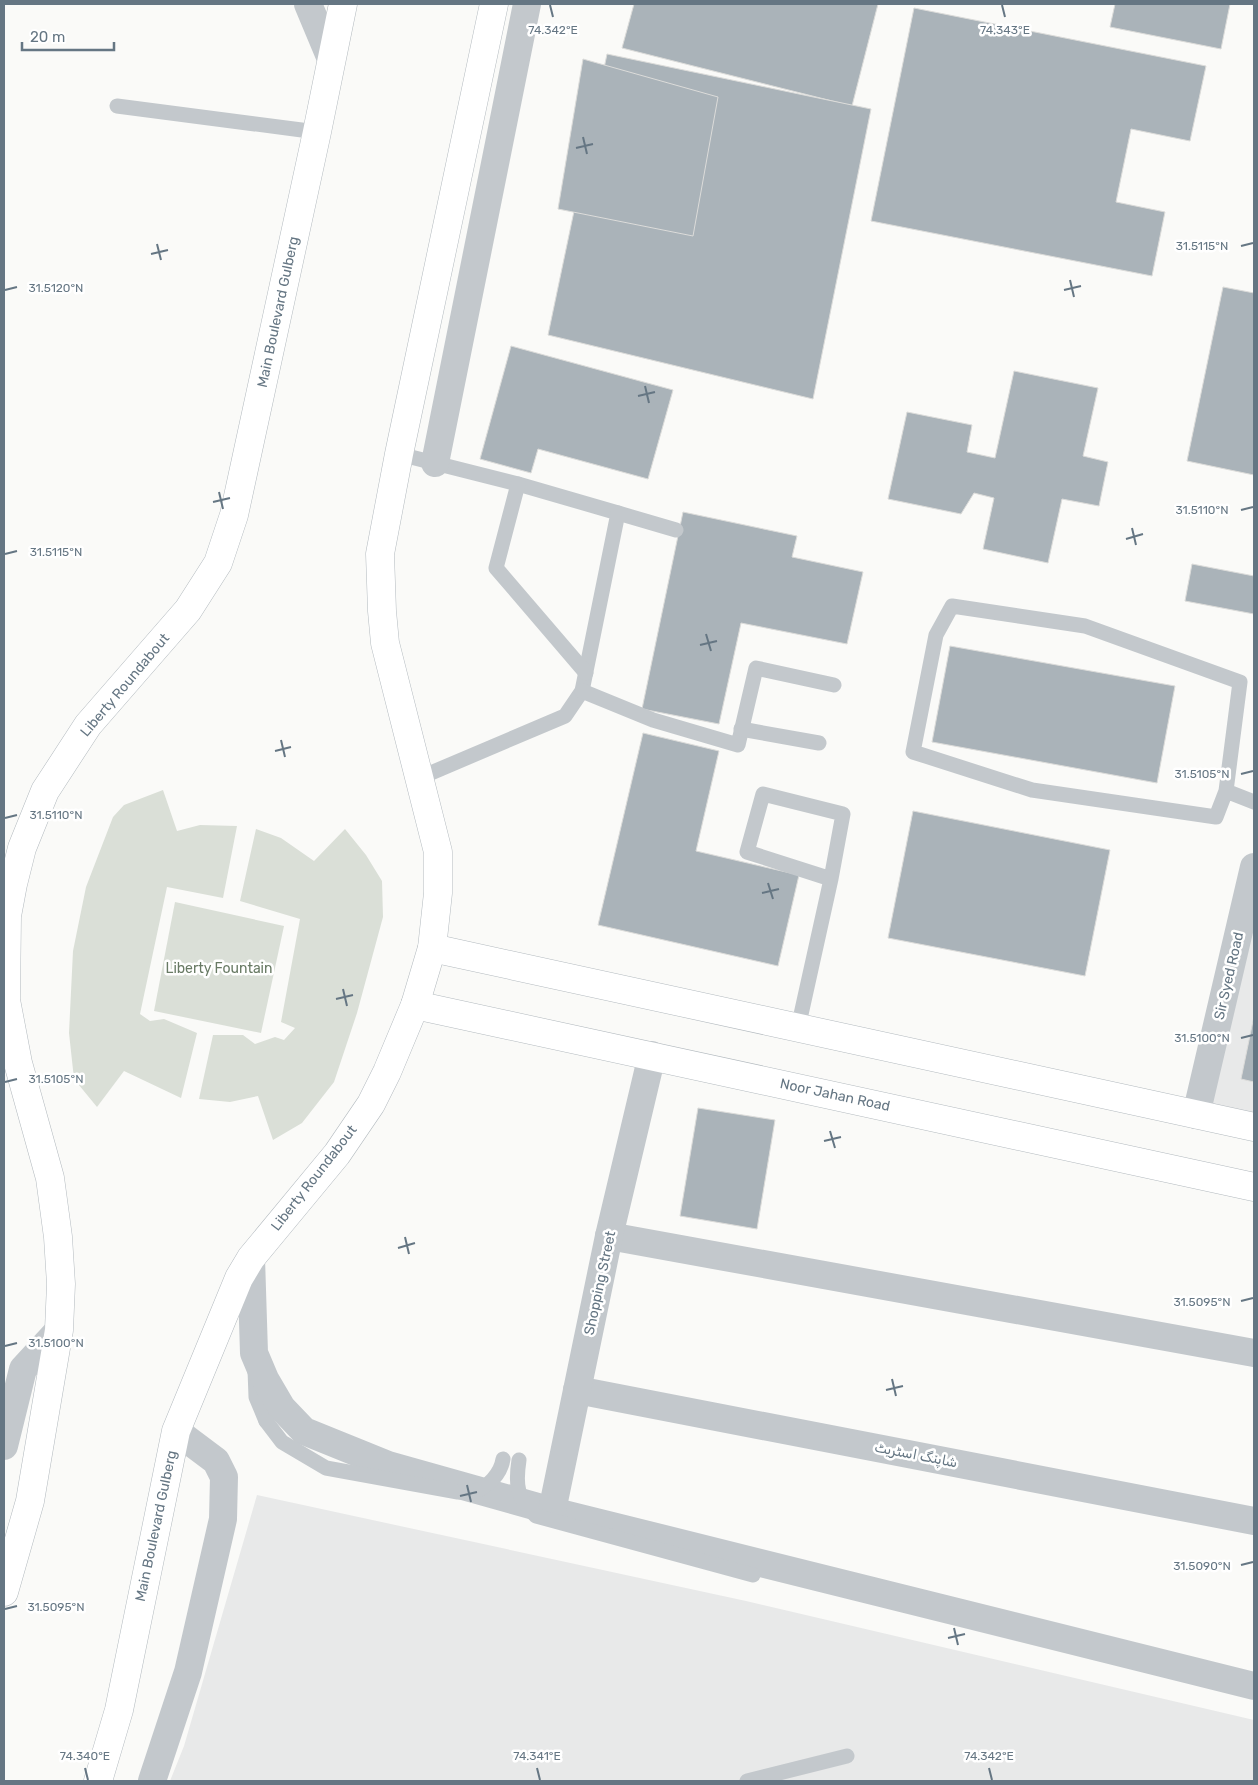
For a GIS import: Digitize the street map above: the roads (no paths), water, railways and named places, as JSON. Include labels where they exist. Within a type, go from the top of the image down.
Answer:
[{"type":"main road","name":"Main Boulevard Gulberg","points":[[188,610],[218,563],[234,515],[343,4]]},
{"type":"main road","points":[[399,454],[494,4]]},
{"type":"main road","name":"Liberty Roundabout","points":[[245,1268],[337,1154],[371,1104],[387,1072],[415,1004],[432,948],[438,893],[438,852],[385,643],[382,611],[380,554],[399,454]]},
{"type":"main road","name":"Liberty Roundabout","points":[[58,1330],[61,1284],[58,1237],[50,1178],[18,1063],[6,1000],[6,915],[13,846],[44,791],[88,725],[188,610]]},
{"type":"main road","points":[[432,948],[1254,1127]]},
{"type":"main road","name":"Noor Jahan Road","points":[[415,1004],[1254,1187]]},
{"type":"main road","name":"Main Boulevard Gulberg","points":[[98,1781],[118,1710],[176,1431],[245,1268]]},
{"type":"main road","points":[[4,1592],[30,1501],[58,1330]]},
{"type":"street","points":[[308,4],[331,59]]},
{"type":"street","points":[[435,463],[527,4]]},
{"type":"street","name":"Sir Syed Road","points":[[1196,1115],[1254,867]]},
{"type":"street","name":"Shopping Street","points":[[552,1511],[609,1236],[652,1055]]},
{"type":"street","points":[[609,1236],[1254,1353]]},
{"type":"street","points":[[245,1268],[254,1353],[265,1379],[282,1408],[304,1431],[388,1465],[552,1511],[1254,1686]]},
{"type":"street","points":[[5,1435],[24,1368],[58,1330]]},
{"type":"street","name":"شاپنگ اسٹریٹ","points":[[577,1390],[1254,1521]]},
{"type":"street","points":[[152,1781],[188,1672],[223,1519],[224,1477],[216,1461],[176,1431]]},
{"type":"lane","points":[[116,106],[317,132]]},
{"type":"lane","points":[[399,454],[518,484],[676,530]]},
{"type":"lane","points":[[518,484],[496,568],[586,673]]},
{"type":"lane","points":[[419,778],[565,716],[582,691],[618,513]]},
{"type":"lane","points":[[952,606],[1085,626],[1240,682],[1226,790],[1216,817],[1032,790],[914,752],[936,635],[952,606]]},
{"type":"lane","points":[[582,691],[653,720],[738,745],[756,668],[834,685]]},
{"type":"lane","points":[[741,728],[819,743]]},
{"type":"lane","points":[[1226,790],[1254,802]]},
{"type":"lane","points":[[798,1028],[831,879],[843,814],[763,794],[747,852],[831,879]]},
{"type":"lane","points":[[254,1353],[256,1397],[266,1420],[282,1442],[326,1468],[458,1492],[475,1491],[489,1482],[502,1467],[503,1459]]},
{"type":"lane","points":[[519,1460],[516,1478],[517,1487],[525,1505],[536,1516],[753,1576],[815,1577]]},
{"type":"lane","points":[[747,1781],[847,1756]]},
{"type":"park label","name":"Liberty Fountain","points":[[219,968]]}]
